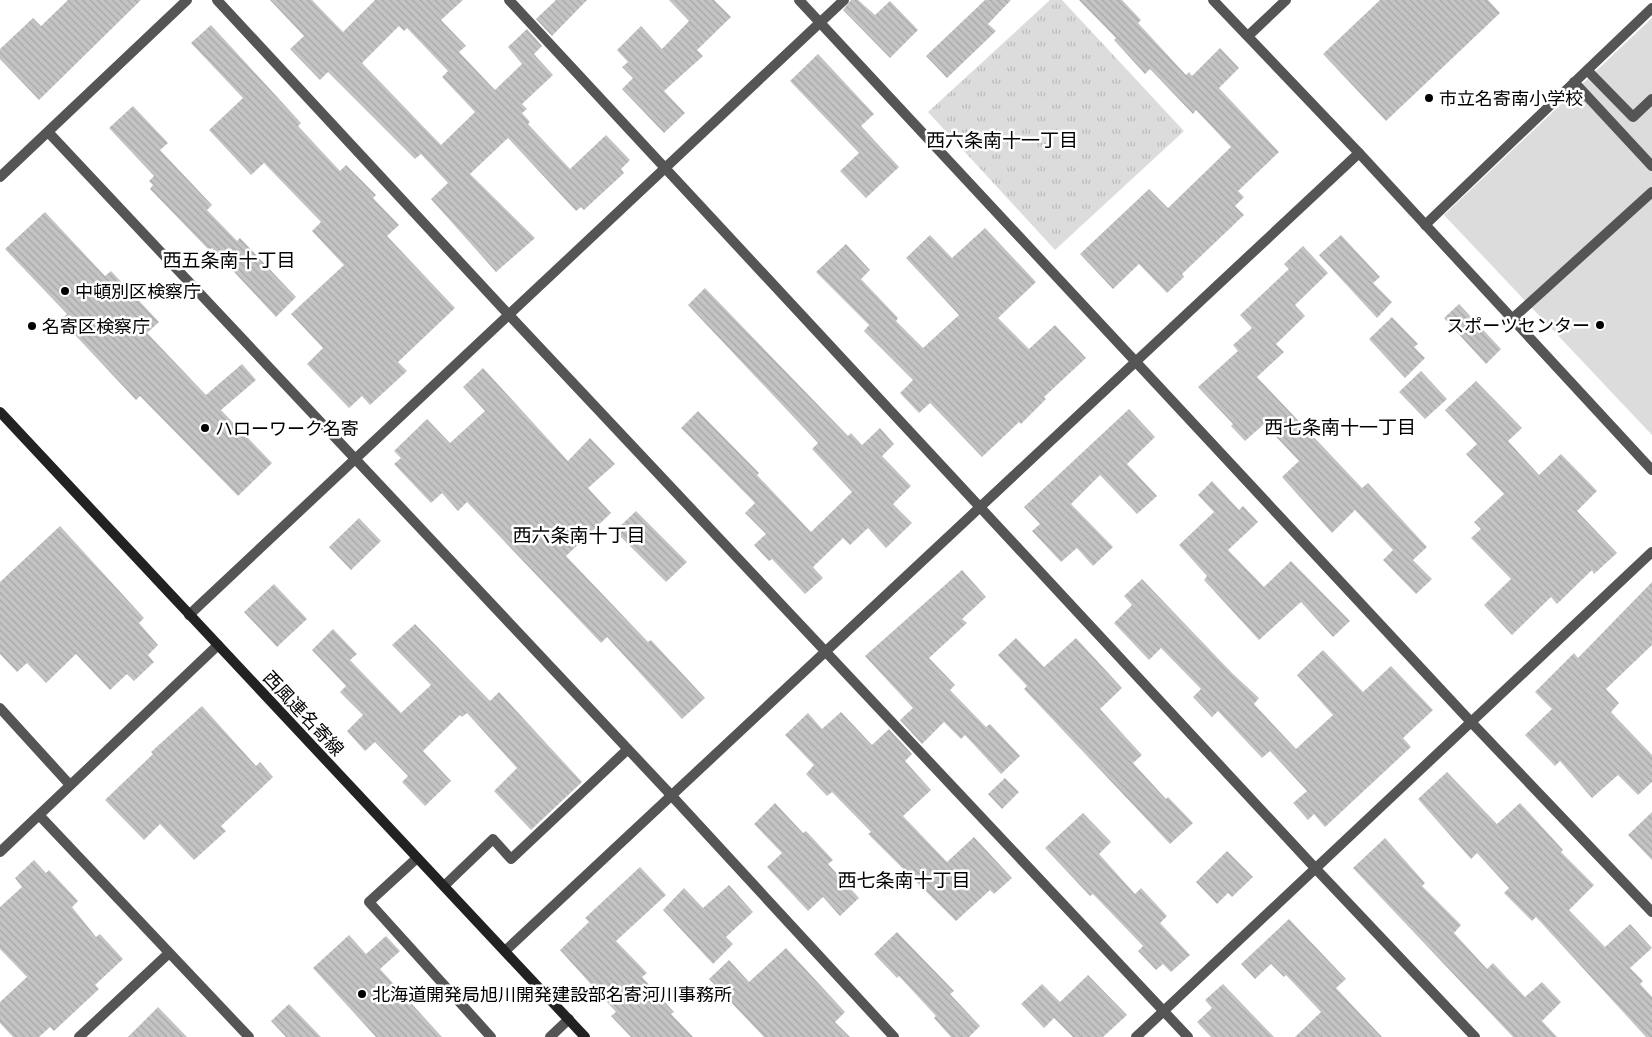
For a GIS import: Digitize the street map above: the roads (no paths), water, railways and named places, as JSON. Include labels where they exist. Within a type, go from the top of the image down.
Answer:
[{"type":"main road","name":"西風連名寄線","points":[[0,412],[585,1037]]},
{"type":"street","points":[[0,177],[187,0]]},
{"type":"street","points":[[217,0],[508,315],[826,650],[1188,1037]]},
{"type":"street","points":[[509,0],[1316,869],[1475,1037]]},
{"type":"street","points":[[799,0],[1471,722],[1652,912]]},
{"type":"street","points":[[189,615],[844,0]]},
{"type":"street","points":[[1213,0],[1513,318],[1652,470]]},
{"type":"street","points":[[1248,36],[1286,0]]},
{"type":"street","points":[[1425,224],[1652,9]]},
{"type":"street","points":[[1587,70],[1633,117],[1652,99]]},
{"type":"street","points":[[1574,82],[1652,166]]},
{"type":"street","points":[[48,133],[671,796],[894,1037]]},
{"type":"street","points":[[505,951],[826,650],[981,508],[1358,153]]},
{"type":"street","points":[[1513,318],[1652,192]]},
{"type":"street","points":[[1136,1037],[1652,552]]},
{"type":"street","points":[[0,852],[218,645]]},
{"type":"street","points":[[0,708],[70,785]]},
{"type":"street","points":[[444,886],[493,840],[511,860],[627,750]]},
{"type":"street","points":[[40,815],[168,954],[249,1037]]},
{"type":"street","points":[[418,858],[369,902],[491,1037]]},
{"type":"street","points":[[78,1037],[168,954]]},
{"type":"street","points":[[550,1037],[569,1020]]},
{"type":"place","name":"市立名寄南小学校","points":[[1429,98]]},
{"type":"place","name":"中頓別区検察庁","points":[[65,291]]},
{"type":"place","name":"スポーツセンター","points":[[1600,325]]},
{"type":"place","name":"名寄区検察庁","points":[[32,326]]},
{"type":"place","name":"ハローワーク名寄","points":[[205,428]]},
{"type":"place","name":"北海道開発局旭川開発建設部名寄河川事務所","points":[[362,994]]},
{"type":"district","name":"西六条南十一丁目","points":[[1002,139]]},
{"type":"district","name":"西五条南十丁目","points":[[229,259]]},
{"type":"district","name":"西七条南十一丁目","points":[[1340,426]]},
{"type":"district","name":"西六条南十丁目","points":[[579,534]]},
{"type":"district","name":"西七条南十丁目","points":[[904,879]]}]
